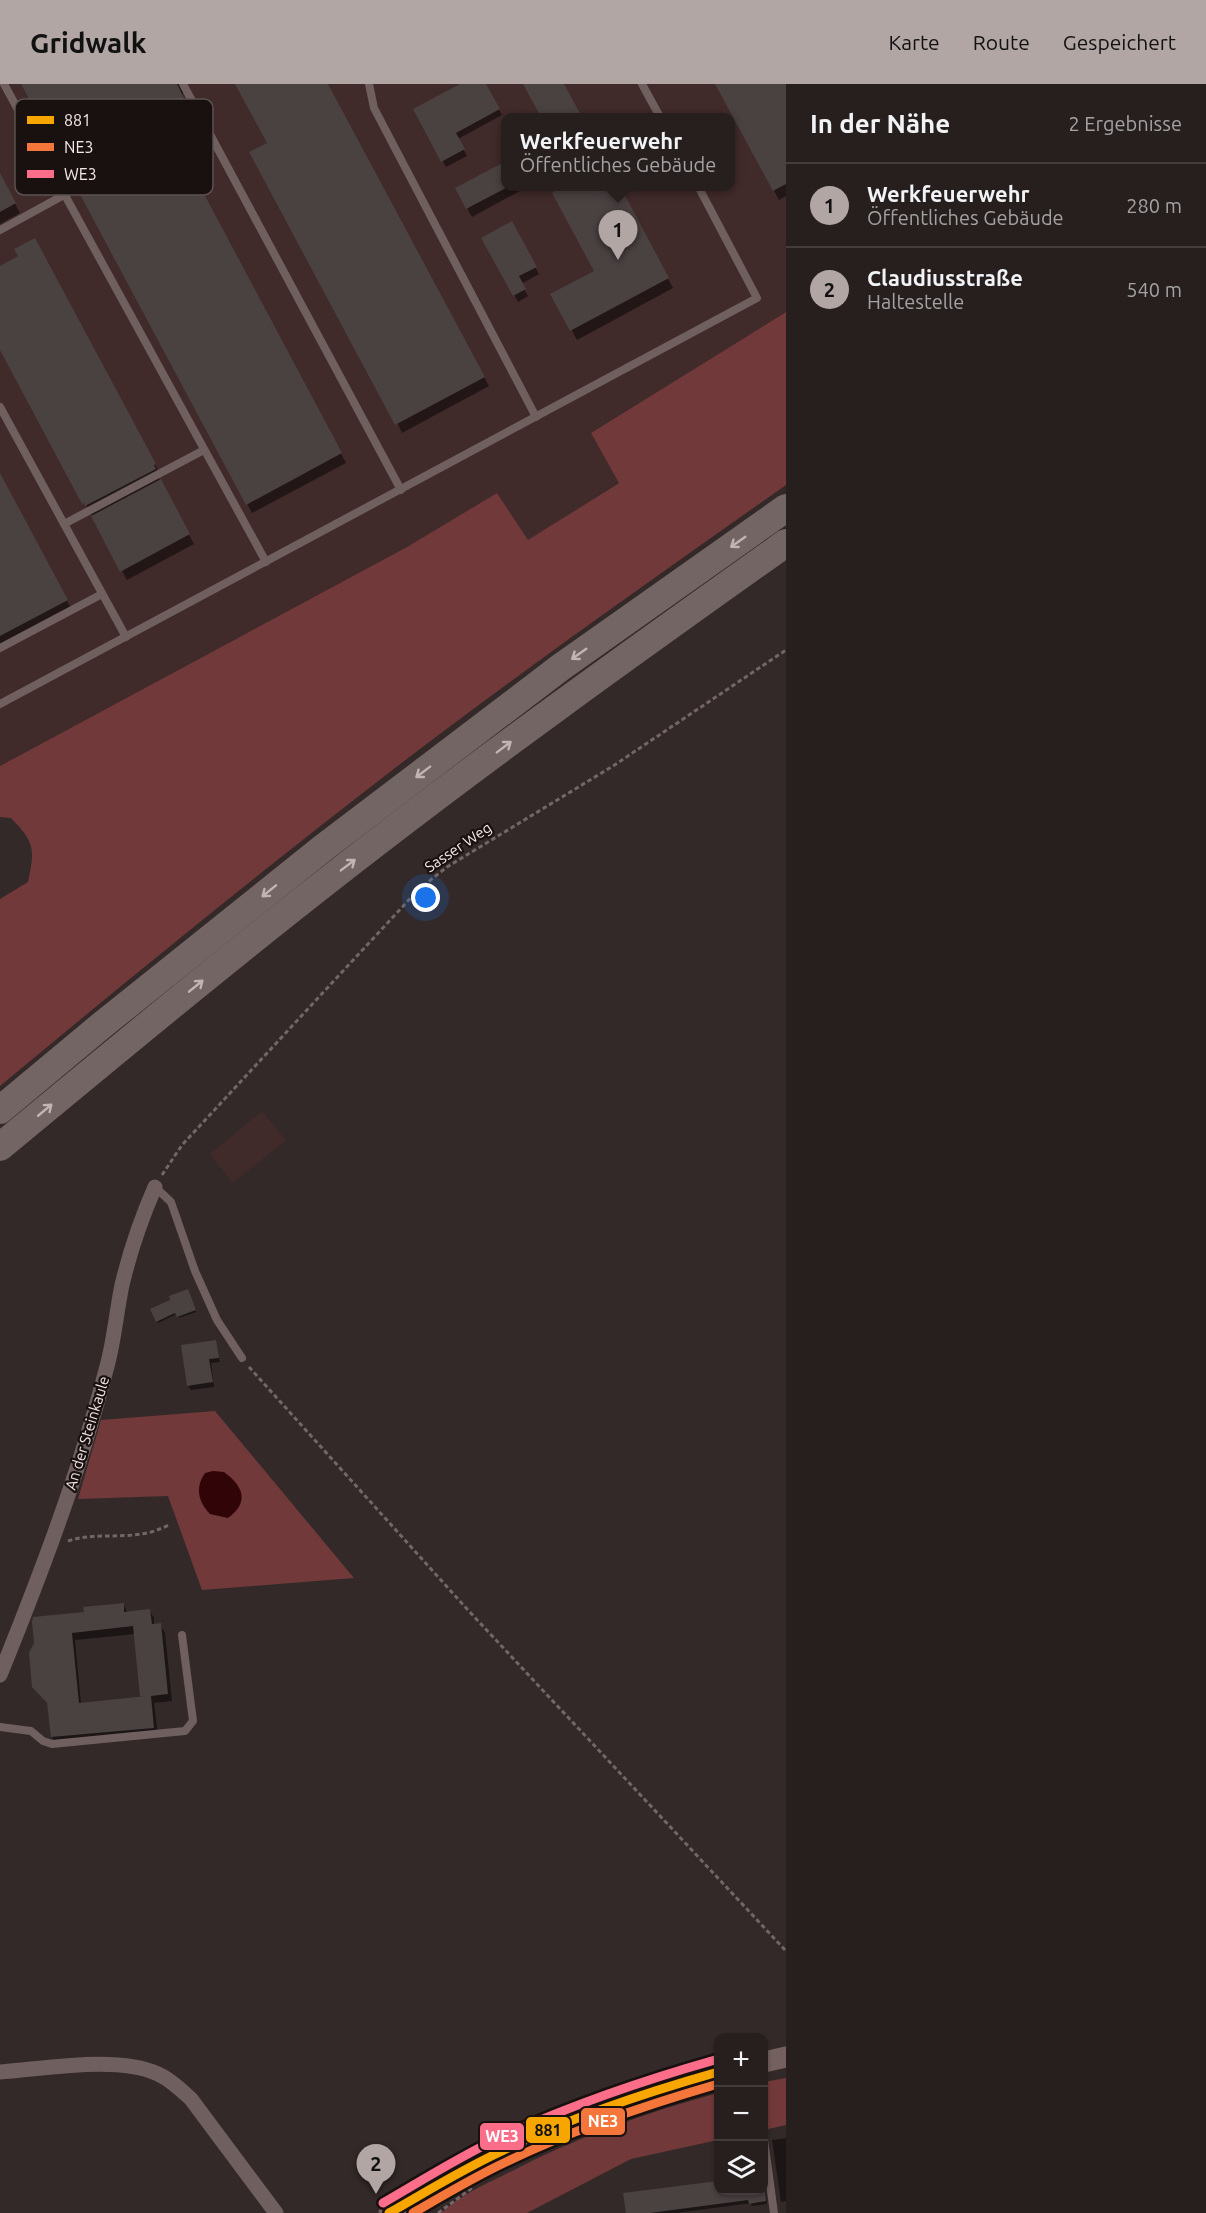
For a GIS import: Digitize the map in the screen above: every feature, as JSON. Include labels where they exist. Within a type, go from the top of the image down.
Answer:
[{"type":"highway","points":[[0,1110],[323,848],[561,667],[786,508]]},
{"type":"highway","points":[[0,1147],[126,1042],[337,874],[590,683],[786,543]]},
{"type":"main road","points":[[768,2061],[786,2057]]},
{"type":"main road","points":[[389,2213],[473,2165],[530,2137],[666,2086],[714,2073]]},
{"type":"street","name":"An der Steinkaule","points":[[0,1675],[48,1551],[90,1430],[107,1368],[122,1284],[139,1223],[156,1187]]},
{"type":"street","points":[[0,2072],[124,2064],[158,2074],[191,2099],[276,2213]]},
{"type":"lane","points":[[4,84],[15,104]]},
{"type":"lane","points":[[183,84],[191,99]]},
{"type":"lane","points":[[642,84],[658,113]]},
{"type":"lane","points":[[372,85],[374,108],[536,417]]},
{"type":"lane","points":[[213,140],[400,490]]},
{"type":"lane","points":[[0,704],[757,298],[701,191]]},
{"type":"lane","points":[[0,230],[64,195],[266,562]]},
{"type":"lane","points":[[0,407],[126,637]]},
{"type":"lane","points":[[64,524],[204,450]]},
{"type":"lane","points":[[0,648],[102,594]]},
{"type":"lane","points":[[156,1187],[171,1202],[195,1271],[217,1320],[242,1358]]},
{"type":"lane","points":[[0,1727],[31,1731],[43,1741],[52,1744],[185,1731],[193,1721],[182,1635]]},
{"type":"lane","points":[[764,2141],[774,2213]]},
{"type":"path","name":"Sasser Weg","points":[[156,1187],[182,1145],[418,890],[447,867],[613,766],[786,650]]},
{"type":"path","points":[[242,1358],[268,1390],[467,1609],[786,1951]]},
{"type":"path","points":[[48,1551],[75,1539],[140,1535],[169,1525]]},
{"type":"path","points":[[438,2213],[477,2185]]},
{"type":"shaded area","points":[[0,84],[786,84],[786,312],[591,433],[619,482],[528,541],[497,493],[407,547],[0,766]]},
{"type":"shaded area","points":[[786,312],[786,485],[540,660],[395,768],[196,925],[0,1086],[0,899],[28,882],[32,854],[29,841],[19,827],[11,818],[0,817],[0,766],[407,547],[497,493],[528,540],[619,483],[591,433]]},
{"type":"shaded area","points":[[262,1111],[286,1140],[233,1183],[210,1154]]},
{"type":"shaded area","points":[[215,1411],[354,1578],[202,1590],[168,1496],[78,1499],[101,1420]]},
{"type":"shaded area","points":[[224,1472],[231,1477],[241,1494],[239,1506],[228,1518],[210,1514],[199,1494],[205,1473]]},
{"type":"shaded area","points":[[786,2078],[786,2125],[768,2129],[768,2087],[768,2081]]},
{"type":"shaded area","points":[[714,2094],[714,2141],[631,2159],[527,2213],[441,2213],[471,2191],[530,2162],[582,2139],[663,2109]]},
{"type":"building","points":[[21,84],[177,84],[184,99],[29,99]]},
{"type":"building","points":[[235,84],[328,84],[485,377],[395,425],[249,152],[267,143]]},
{"type":"building","points":[[460,84],[486,84],[500,109],[456,133],[465,149],[441,162],[413,109]]},
{"type":"building","points":[[523,84],[564,84],[580,113],[539,113]]},
{"type":"building","points":[[715,84],[786,84],[786,184],[773,191],[735,121],[735,113],[731,113]]},
{"type":"building","points":[[501,164],[501,191],[466,209],[455,188]]},
{"type":"building","points":[[0,173],[16,203],[0,212]]},
{"type":"building","points":[[555,191],[623,191],[669,278],[570,331],[550,294],[594,271],[552,193]]},
{"type":"building","points":[[80,195],[205,195],[342,453],[246,505]]},
{"type":"building","points":[[512,221],[537,267],[519,276],[526,289],[513,296],[481,238]]},
{"type":"building","points":[[35,238],[156,464],[154,465],[156,469],[85,506],[0,350],[0,266],[18,256],[14,249]]},
{"type":"building","points":[[0,473],[68,600],[0,636]]},
{"type":"building","points":[[161,479],[190,534],[120,572],[91,516]]},
{"type":"building","points":[[188,1289],[196,1310],[177,1317],[175,1313],[156,1322],[150,1309],[170,1300],[169,1296]]},
{"type":"building","points":[[216,1340],[219,1358],[209,1359],[213,1382],[187,1386],[181,1345]]},
{"type":"building","points":[[124,1603],[124,1612],[150,1609],[152,1624],[161,1623],[168,1694],[151,1696],[154,1728],[51,1737],[47,1703],[32,1687],[29,1653],[34,1643],[33,1617],[84,1612],[83,1607]],"holes":[[[133,1626],[140,1697],[79,1703],[72,1633]]]},
{"type":"building","points":[[714,2182],[714,2195],[765,2195],[766,2201],[749,2204],[748,2200],[650,2213],[626,2213],[623,2193]]},
{"type":"transit line","name":"WE3","points":[[383,2203],[469,2153],[525,2126],[606,2095],[714,2060]]},
{"type":"transit line","name":"881","points":[[389,2213],[473,2165],[554,2127],[635,2097],[714,2073]]},
{"type":"transit line","name":"NE3","points":[[413,2213],[459,2186],[532,2150],[637,2109],[714,2085]]},
{"type":"place","name":"Werkfeuerwehr","points":[[618,260]]},
{"type":"place","name":"Claudiusstraße","points":[[376,2194]]}]
